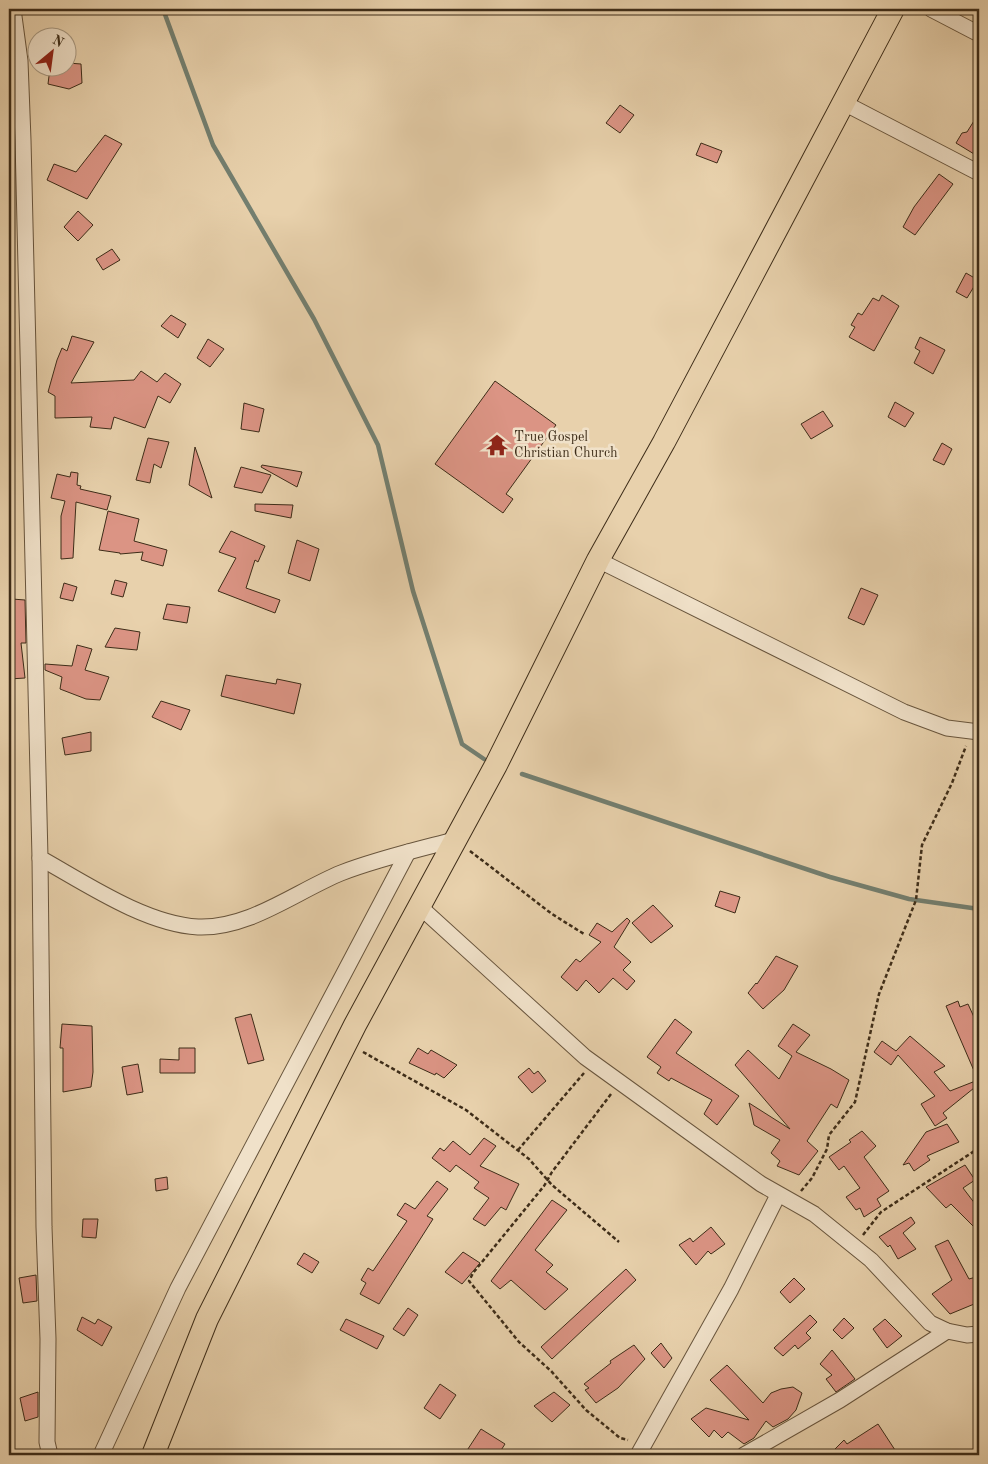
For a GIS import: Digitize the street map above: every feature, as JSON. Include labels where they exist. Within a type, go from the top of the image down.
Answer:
[{"type":"highway","points":[[153,1455],[208,1319],[350,1034],[418,905],[496,765],[598,560],[664,442],[893,9]]},
{"type":"street","points":[[14,9],[20,61],[22,130],[40,858],[44,1226],[48,1339],[47,1442],[50,1455]]},
{"type":"street","points":[[931,9],[979,34]]},
{"type":"street","points":[[844,103],[979,172]]},
{"type":"street","points":[[598,560],[904,712],[947,728],[975,732]]},
{"type":"street","points":[[40,858],[100,893],[151,917],[197,927],[236,923],[342,873],[454,840]]},
{"type":"street","points":[[101,1455],[178,1288],[408,852]]},
{"type":"street","points":[[418,905],[593,1064],[761,1184],[814,1214],[871,1260],[930,1323],[947,1331],[968,1335],[979,1334]]},
{"type":"street","points":[[636,1449],[732,1289],[778,1195]]},
{"type":"street","points":[[744,1455],[840,1400],[947,1331]]},
{"type":"path","points":[[793,1202],[812,1178],[824,1156],[829,1135],[855,1102],[879,994],[916,900],[922,845],[975,732]]},
{"type":"path","points":[[454,840],[552,914],[584,934]]},
{"type":"path","points":[[359,1050],[466,1110],[518,1150],[552,1185],[619,1242]]},
{"type":"path","points":[[518,1150],[593,1064]]},
{"type":"path","points":[[620,1083],[605,1100],[552,1172],[544,1186],[473,1273],[470,1281],[519,1342],[551,1371],[586,1410],[636,1449]]},
{"type":"path","points":[[854,1246],[881,1212],[979,1148]]},
{"type":"building","points":[[78,64],[81,64],[82,83],[69,89],[48,84],[49,78],[78,78]]},
{"type":"building","points":[[620,105],[634,115],[620,133],[606,123]]},
{"type":"building","points":[[979,113],[979,157],[956,143],[962,133],[967,132]]},
{"type":"building","points":[[105,135],[122,144],[87,199],[47,180],[54,164],[76,172]]},
{"type":"building","points":[[701,143],[722,151],[717,163],[696,155]]},
{"type":"building","points":[[939,174],[953,184],[915,235],[903,227],[914,207]]},
{"type":"building","points":[[78,211],[93,225],[78,241],[64,227]]},
{"type":"building","points":[[112,249],[120,260],[103,270],[96,259]]},
{"type":"building","points":[[966,273],[978,280],[967,298],[956,292]]},
{"type":"building","points":[[882,295],[899,306],[874,351],[849,337],[855,327],[851,325],[858,313],[862,315],[873,298],[879,301]]},
{"type":"building","points":[[171,315],[186,324],[178,338],[161,326]]},
{"type":"building","points":[[72,336],[94,342],[71,383],[134,380],[141,371],[157,382],[165,373],[181,384],[170,403],[158,396],[145,428],[114,417],[111,429],[90,427],[92,417],[55,418],[55,396],[48,392],[62,348],[67,351]]},
{"type":"building","points":[[920,337],[945,350],[933,374],[914,363],[920,351],[915,348]]},
{"type":"building","points":[[208,339],[224,349],[210,367],[197,358]]},
{"type":"building","points":[[495,381],[556,425],[506,494],[513,499],[503,513],[435,464]]},
{"type":"building","points":[[895,402],[914,413],[905,427],[888,417]]},
{"type":"building","points":[[244,403],[264,409],[259,432],[241,429]]},
{"type":"building","points":[[823,411],[833,426],[811,439],[801,424]]},
{"type":"building","points":[[148,438],[169,442],[161,468],[154,464],[150,483],[136,480]]},
{"type":"building","points":[[942,443],[952,449],[944,465],[933,460]]},
{"type":"building","points":[[195,447],[203,470],[212,498],[189,485]]},
{"type":"building","points":[[262,465],[302,472],[297,487],[261,467]]},
{"type":"building","points":[[241,467],[271,475],[262,493],[234,487]]},
{"type":"building","points":[[71,472],[78,473],[77,485],[81,486],[80,489],[111,496],[107,510],[76,502],[73,558],[61,559],[61,516],[65,501],[51,498],[57,474],[70,477]]},
{"type":"building","points":[[255,504],[293,505],[291,518],[255,511]]},
{"type":"building","points":[[108,511],[139,519],[134,541],[167,550],[163,566],[141,560],[143,552],[120,554],[99,550]]},
{"type":"building","points":[[231,531],[265,546],[258,562],[255,560],[246,588],[280,600],[275,613],[218,591],[236,558],[219,552]]},
{"type":"building","points":[[297,540],[319,549],[310,581],[288,573]]},
{"type":"building","points":[[115,580],[127,583],[123,597],[111,594]]},
{"type":"building","points":[[64,583],[77,587],[73,601],[60,598]]},
{"type":"building","points":[[861,588],[878,595],[864,625],[848,618]]},
{"type":"building","points":[[12,599],[25,600],[26,643],[21,643],[25,678],[9,679],[9,627]]},
{"type":"building","points":[[167,604],[190,607],[187,623],[163,619]]},
{"type":"building","points":[[115,628],[140,632],[137,650],[105,647]]},
{"type":"building","points":[[77,645],[92,649],[85,670],[109,677],[100,700],[86,699],[60,689],[62,677],[45,670],[45,664],[72,666]]},
{"type":"building","points":[[226,675],[276,684],[277,679],[301,684],[294,714],[221,696]]},
{"type":"building","points":[[161,701],[190,710],[181,730],[152,717]]},
{"type":"building","points":[[91,732],[91,751],[65,755],[62,738]]},
{"type":"building","points":[[720,891],[740,897],[735,913],[715,906]]},
{"type":"building","points":[[653,905],[673,926],[651,943],[632,923]]},
{"type":"building","points":[[627,918],[630,921],[614,947],[631,962],[623,970],[635,981],[627,990],[613,978],[599,993],[586,980],[577,991],[561,977],[576,959],[580,962],[601,942],[589,935],[597,923],[612,932]]},
{"type":"building","points":[[776,956],[798,966],[784,990],[763,1009],[748,993],[757,984]]},
{"type":"building","points":[[958,1001],[960,1007],[968,1004],[979,1028],[979,1084],[943,1113],[947,1118],[935,1126],[921,1104],[935,1096],[898,1055],[891,1065],[874,1052],[882,1041],[896,1051],[910,1036],[945,1066],[934,1072],[950,1091],[978,1080],[946,1006]]},
{"type":"building","points":[[251,1014],[264,1060],[248,1064],[235,1018]]},
{"type":"building","points":[[675,1019],[692,1032],[676,1053],[739,1096],[717,1125],[704,1114],[712,1100],[671,1078],[669,1081],[657,1073],[661,1067],[647,1057]]},
{"type":"building","points":[[62,1024],[92,1026],[93,1072],[91,1087],[63,1092],[63,1048],[60,1048]]},
{"type":"building","points":[[793,1024],[810,1035],[796,1052],[849,1080],[837,1108],[831,1104],[807,1141],[818,1151],[799,1175],[777,1166],[780,1161],[771,1153],[780,1140],[754,1125],[749,1103],[790,1129],[735,1065],[748,1050],[779,1079],[792,1056],[778,1046]]},
{"type":"building","points":[[179,1048],[195,1048],[195,1073],[160,1073],[160,1059],[179,1060]]},
{"type":"building","points":[[418,1048],[428,1054],[431,1050],[457,1065],[444,1078],[436,1073],[435,1075],[409,1063]]},
{"type":"building","points":[[138,1064],[143,1092],[127,1095],[122,1067]]},
{"type":"building","points":[[529,1068],[534,1074],[538,1071],[546,1081],[532,1093],[518,1077]]},
{"type":"building","points":[[947,1124],[959,1142],[927,1156],[930,1160],[914,1171],[909,1163],[903,1165],[926,1132]]},
{"type":"building","points":[[862,1131],[876,1146],[864,1157],[889,1191],[877,1199],[881,1206],[864,1217],[860,1208],[856,1210],[846,1197],[860,1188],[844,1166],[839,1170],[829,1157],[851,1142],[849,1140]]},
{"type":"building","points":[[484,1138],[496,1146],[480,1166],[519,1184],[506,1210],[501,1207],[485,1226],[473,1219],[489,1198],[474,1188],[479,1182],[456,1165],[450,1172],[432,1158],[440,1148],[444,1151],[453,1141],[470,1155]]},
{"type":"building","points":[[965,1165],[975,1180],[963,1188],[979,1209],[979,1232],[951,1204],[946,1208],[926,1187]]},
{"type":"building","points":[[167,1177],[168,1189],[156,1191],[155,1179]]},
{"type":"building","points":[[437,1181],[448,1189],[427,1216],[433,1219],[379,1304],[360,1294],[366,1283],[361,1280],[368,1268],[373,1271],[407,1221],[397,1215],[405,1203],[415,1209]]},
{"type":"building","points":[[552,1200],[567,1210],[535,1250],[553,1265],[546,1272],[568,1289],[545,1310],[511,1280],[500,1289],[491,1281]]},
{"type":"building","points":[[911,1217],[915,1223],[903,1233],[916,1249],[898,1259],[890,1245],[888,1247],[879,1237]]},
{"type":"building","points":[[83,1219],[98,1219],[96,1238],[82,1237]]},
{"type":"building","points":[[711,1227],[725,1244],[711,1254],[708,1251],[696,1265],[679,1245],[690,1238],[693,1242]]},
{"type":"building","points":[[948,1240],[969,1279],[976,1277],[979,1288],[979,1302],[950,1314],[932,1294],[952,1280],[935,1246]]},
{"type":"building","points":[[463,1252],[480,1263],[462,1284],[445,1272]]},
{"type":"building","points":[[304,1253],[319,1262],[312,1273],[297,1264]]},
{"type":"building","points":[[626,1269],[636,1280],[552,1359],[541,1347]]},
{"type":"building","points":[[36,1275],[37,1301],[23,1303],[19,1278]]},
{"type":"building","points":[[794,1278],[805,1289],[790,1303],[780,1292]]},
{"type":"building","points":[[408,1308],[418,1315],[404,1336],[393,1329]]},
{"type":"building","points":[[810,1315],[817,1322],[806,1333],[811,1338],[798,1349],[795,1345],[783,1356],[774,1348]]},
{"type":"building","points":[[82,1317],[95,1324],[98,1319],[112,1327],[102,1346],[77,1330]]},
{"type":"building","points":[[844,1318],[854,1328],[842,1339],[833,1330]]},
{"type":"building","points":[[346,1319],[384,1336],[377,1349],[340,1330]]},
{"type":"building","points":[[885,1319],[902,1336],[887,1348],[873,1329]]},
{"type":"building","points":[[661,1343],[672,1358],[664,1368],[651,1353]]},
{"type":"building","points":[[634,1345],[645,1359],[618,1388],[596,1403],[585,1390],[589,1388],[584,1384],[611,1363],[610,1361]]},
{"type":"building","points":[[832,1350],[855,1379],[836,1392],[826,1379],[832,1375],[820,1364]]},
{"type":"building","points":[[727,1365],[763,1403],[771,1393],[793,1387],[802,1393],[796,1410],[788,1419],[773,1427],[766,1421],[754,1438],[744,1444],[728,1432],[722,1438],[714,1430],[709,1437],[691,1419],[706,1408],[749,1420],[710,1380]]},
{"type":"building","points":[[440,1384],[456,1395],[440,1419],[424,1408]]},
{"type":"building","points":[[38,1392],[38,1417],[25,1421],[20,1398]]},
{"type":"building","points":[[554,1392],[570,1405],[552,1422],[534,1406]]},
{"type":"building","points":[[878,1424],[895,1450],[886,1455],[829,1455],[844,1440],[847,1444]]},
{"type":"building","points":[[481,1429],[505,1444],[498,1455],[464,1455]]},
{"type":"waterway","points":[[163,9],[213,145],[314,319],[378,445],[413,591],[462,744],[484,759]]},
{"type":"waterway","points":[[522,774],[830,877],[909,899],[979,909]]},
{"type":"place","name":"True Gospel Christian Church","points":[[497,445]]}]
